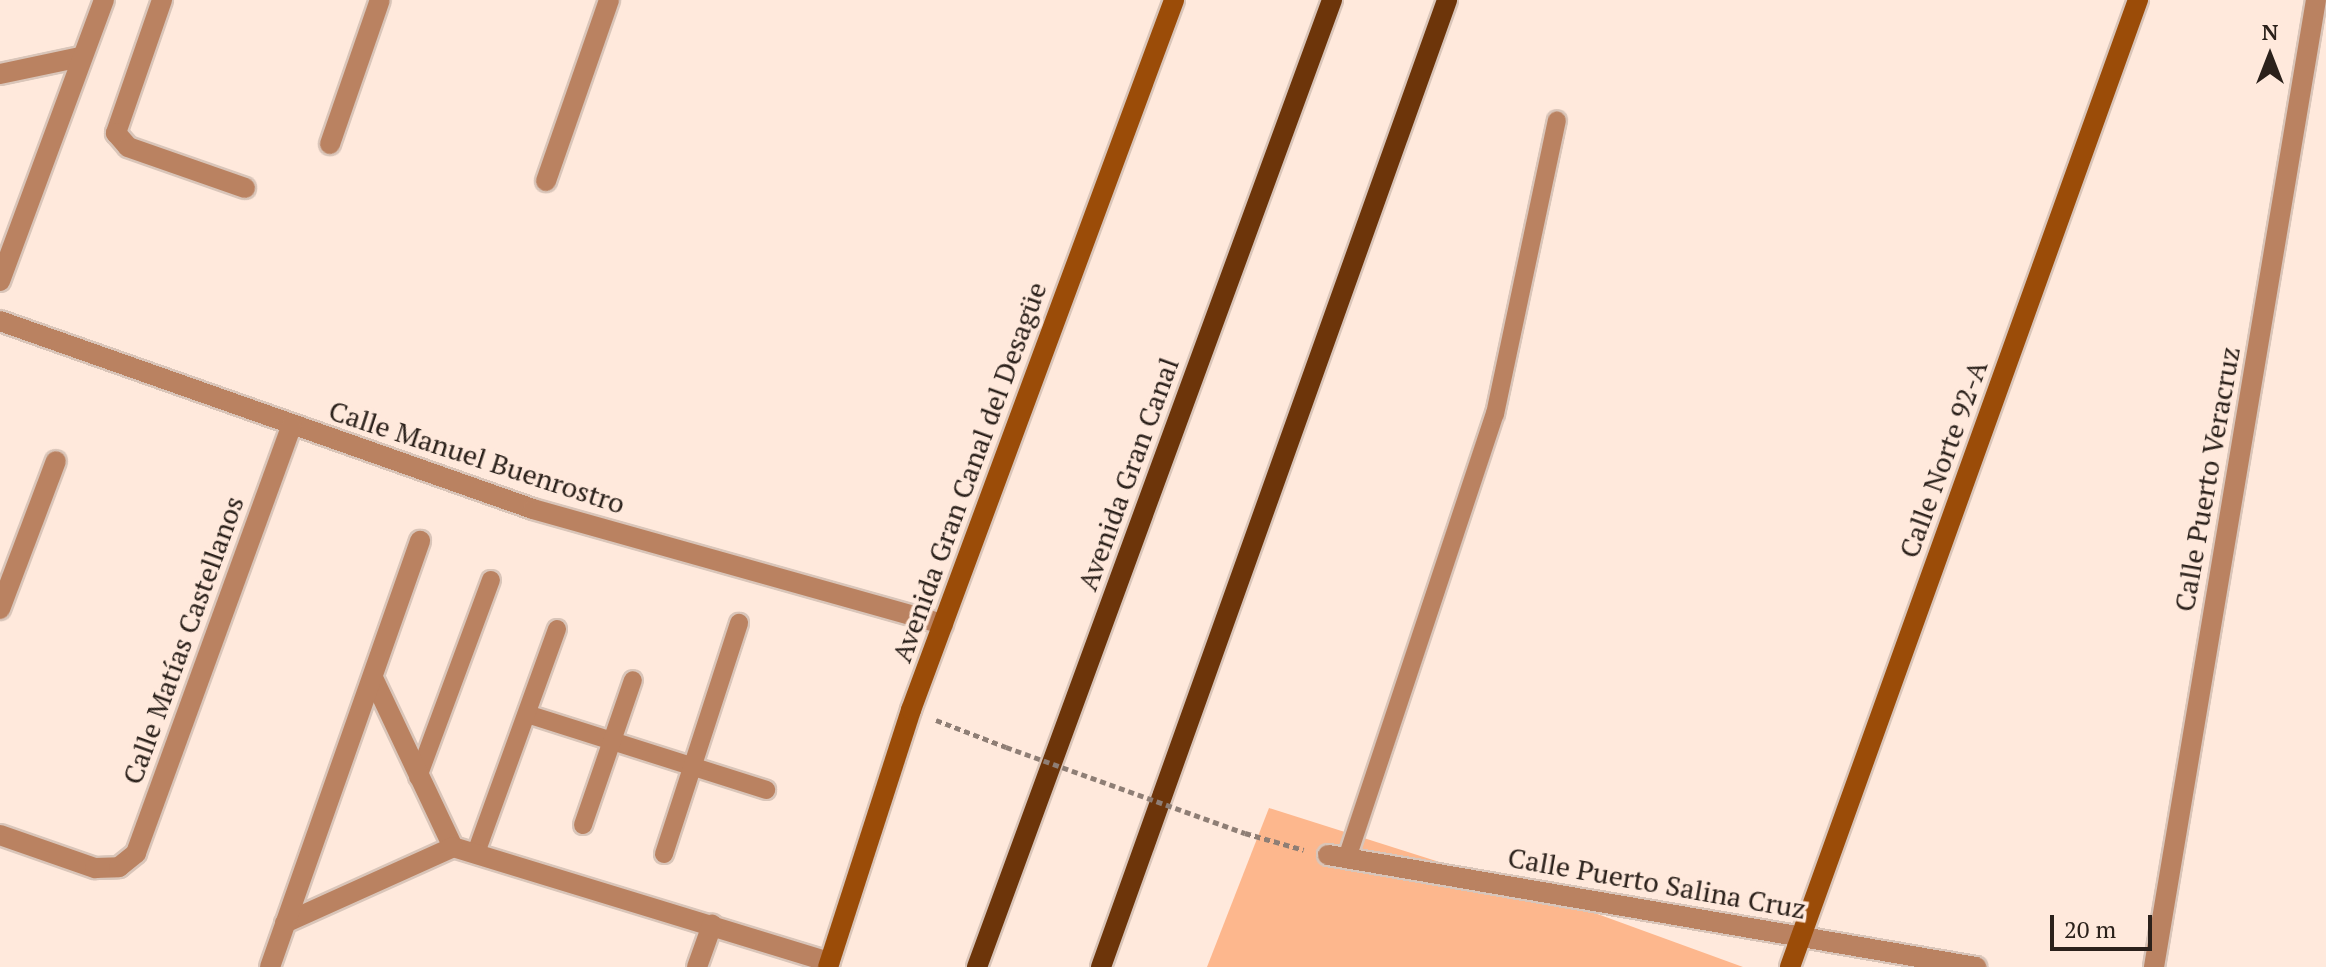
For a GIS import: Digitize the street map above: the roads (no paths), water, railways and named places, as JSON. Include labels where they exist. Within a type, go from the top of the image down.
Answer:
[{"type":"main road","name":"Avenida Gran Canal","points":[[977,967],[1332,0]]},
{"type":"main road","points":[[1101,967],[1447,0]]},
{"type":"street","points":[[0,281],[104,0]]},
{"type":"street","points":[[162,0],[116,133],[128,147],[245,188]]},
{"type":"street","points":[[330,144],[380,0]]},
{"type":"street","points":[[546,181],[609,0]]},
{"type":"street","name":"Avenida Gran Canal del Desagüe","points":[[829,965],[943,624],[1174,0]]},
{"type":"street","name":"Calle Norte 92-A","points":[[1790,967],[2138,0]]},
{"type":"street","name":"Calle Puerto Veracruz","points":[[2154,967],[2316,0]]},
{"type":"street","points":[[0,74],[81,57]]},
{"type":"street","name":"Calle Manuel Buenrostro","points":[[0,321],[533,509],[943,624]]},
{"type":"street","name":"Calle Matías Castellanos","points":[[0,835],[95,868],[119,867],[136,853],[291,426]]},
{"type":"street","points":[[0,609],[56,461]]},
{"type":"street","points":[[270,967],[374,680],[420,541]]},
{"type":"street","points":[[374,680],[453,847]]},
{"type":"street","points":[[285,923],[453,847],[477,850],[829,965]]},
{"type":"street","name":"Calle Puerto Salina Cruz","points":[[1338,857],[1801,937],[1912,962],[1976,967]]},
{"type":"street","points":[[697,967],[712,925]]},
{"type":"lane","points":[[1338,857],[1495,414],[1557,120]]},
{"type":"lane","points":[[418,777],[491,580]]},
{"type":"lane","points":[[664,854],[739,623]]},
{"type":"lane","points":[[477,850],[557,629]]},
{"type":"lane","points":[[583,825],[633,680]]},
{"type":"lane","points":[[527,714],[612,744],[766,790]]}]
